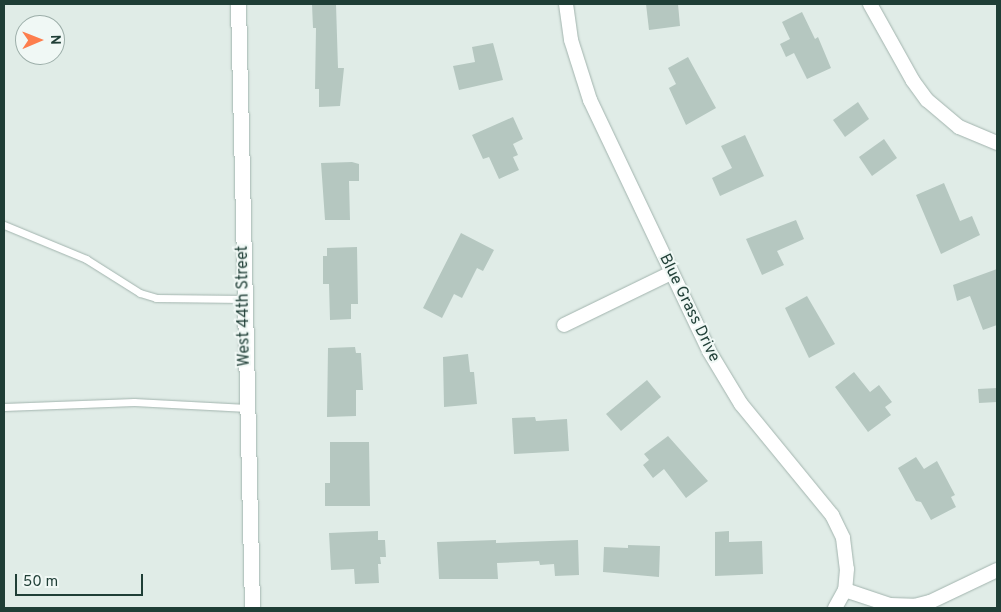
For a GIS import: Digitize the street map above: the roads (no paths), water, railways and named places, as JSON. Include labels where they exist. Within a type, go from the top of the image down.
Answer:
[{"type":"street","name":"West 44th Street","points":[[238,4],[252,608]]},
{"type":"street","name":"Blue Grass Drive","points":[[566,4],[571,40],[590,100],[671,273],[709,351],[741,404],[832,515],[845,550],[845,590]]},
{"type":"street","points":[[870,4],[912,81],[927,100],[959,127],[997,144]]},
{"type":"street","points":[[564,325],[671,273]]},
{"type":"street","points":[[835,608],[845,590],[890,605],[914,606],[930,602],[997,570]]},
{"type":"lane","points":[[4,225],[86,258],[140,293],[156,298],[244,299]]},
{"type":"lane","points":[[4,407],[134,402],[247,408]]}]
